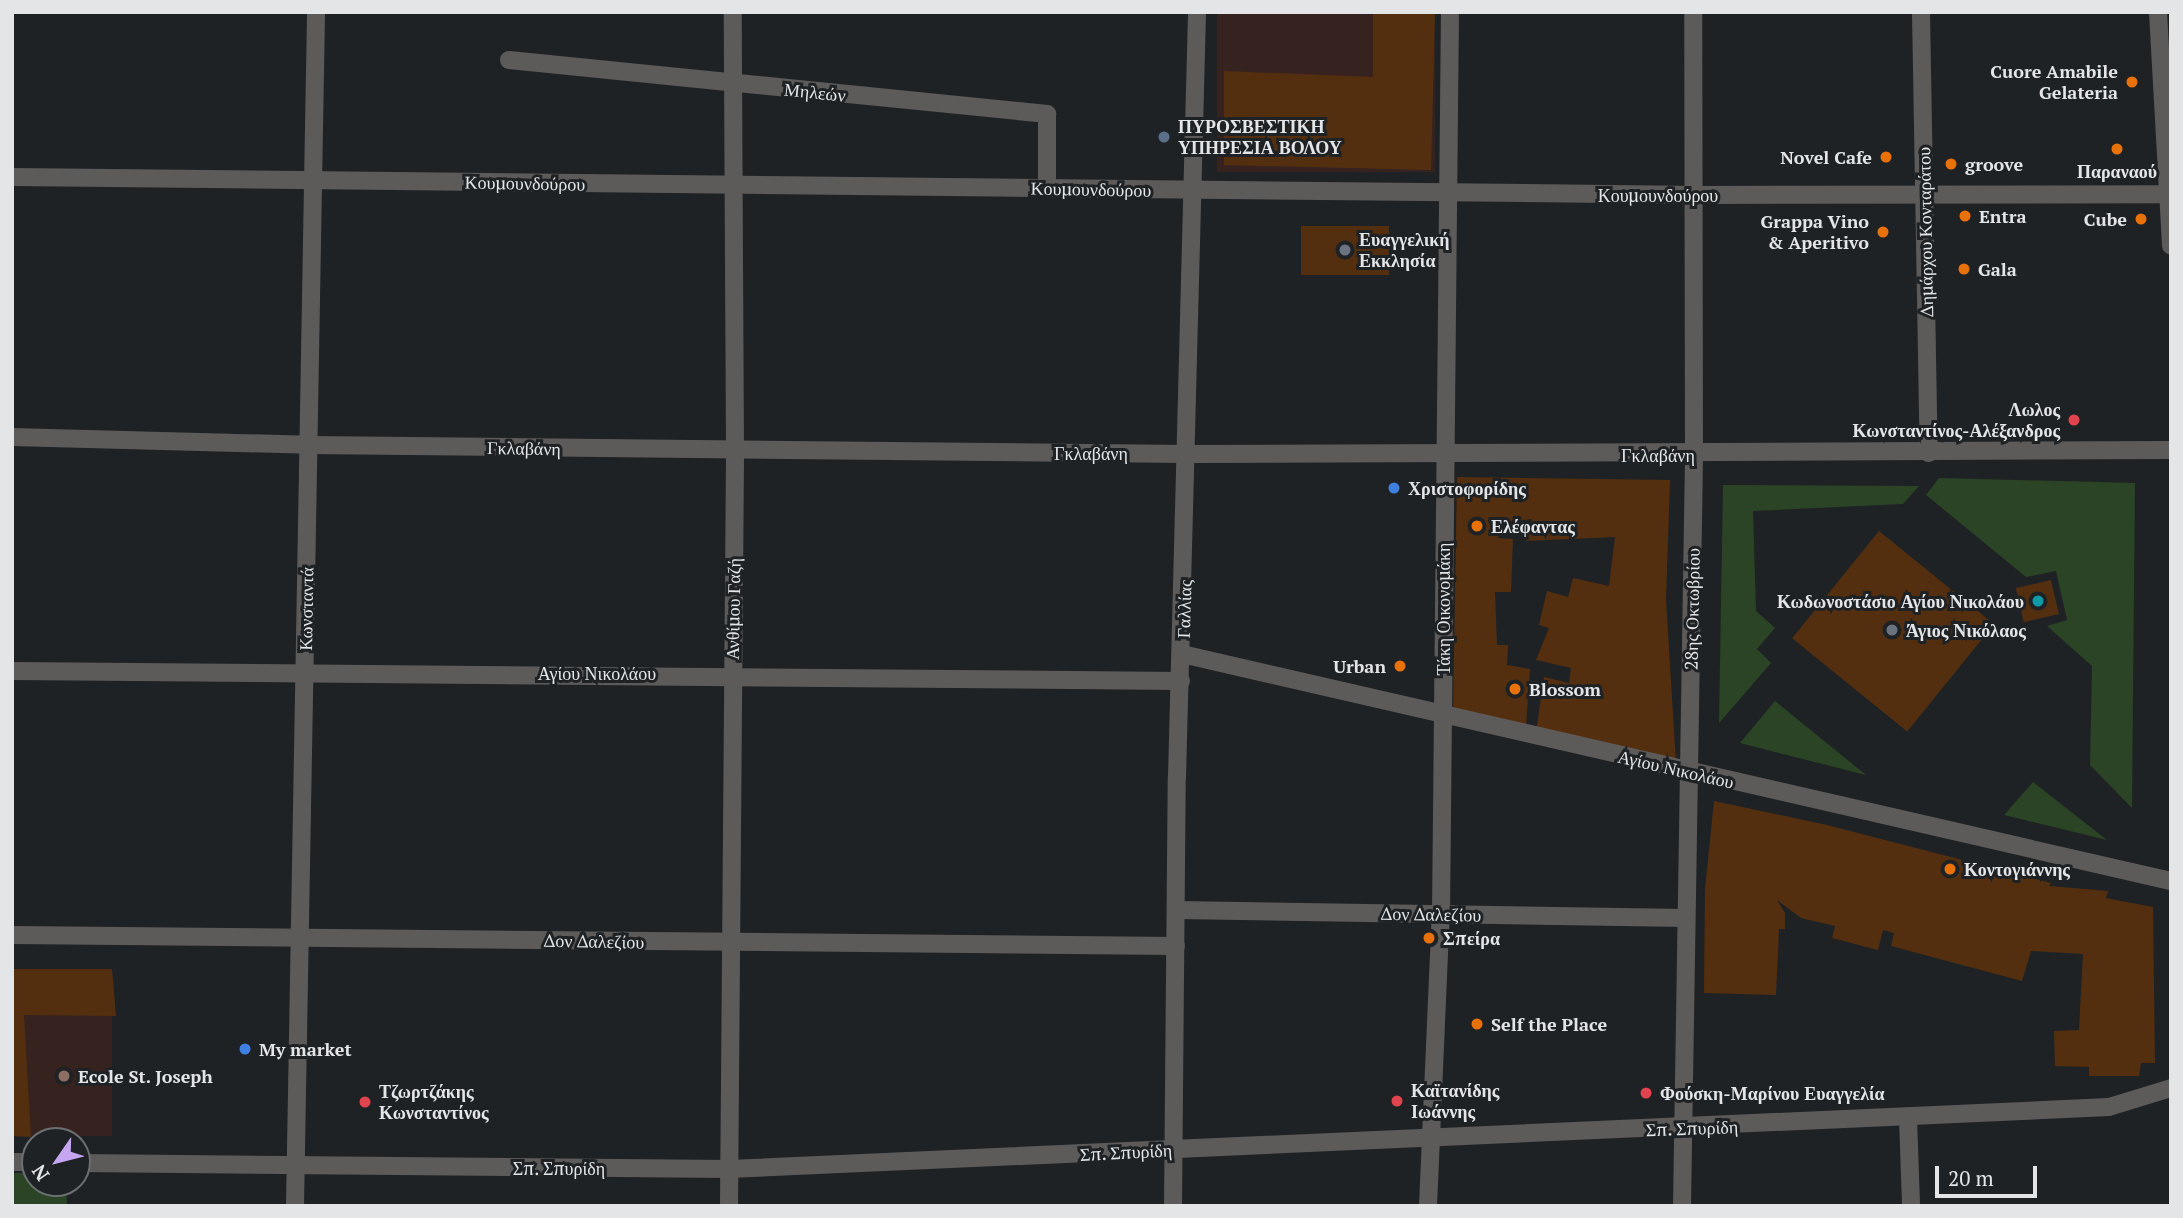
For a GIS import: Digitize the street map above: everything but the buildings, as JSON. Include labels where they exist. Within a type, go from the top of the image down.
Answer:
[{"type":"street","name":"Κωνσταντά","points":[[295,1206],[316,12]]},
{"type":"street","name":"Ανθίμου Γαζή","points":[[729,1206],[735,451],[733,12]]},
{"type":"street","name":"Γαλλίας","points":[[1173,1206],[1181,681],[1189,454],[1197,12]]},
{"type":"street","name":"Τάκη Οικονομάκη","points":[[1428,1206],[1441,914],[1443,455],[1450,12]]},
{"type":"street","name":"28ης Οκτωβρίου","points":[[1682,1206],[1694,455],[1696,195],[1693,12]]},
{"type":"street","name":"Δημάρχου Κονταράτου","points":[[1921,12],[1929,453]]},
{"type":"street","points":[[2158,12],[2166,57],[2171,246]]},
{"type":"street","name":"Μηλεών","points":[[509,60],[1046,114],[1047,188]]},
{"type":"street","name":"Κουμουνδούρου","points":[[12,177],[1696,195],[2169,194]]},
{"type":"street","name":"Γκλαβάνη","points":[[12,437],[308,445],[1189,454],[1694,455],[2171,450]]},
{"type":"street","name":"Αγίου Νικολάου","points":[[1182,654],[2171,881]]},
{"type":"street","name":"Αγίου Νικολάου","points":[[12,671],[733,674],[1181,681]]},
{"type":"street","name":"Δον Δαλεζίου","points":[[1177,910],[1685,918]]},
{"type":"street","name":"Δον Δαλεζίου","points":[[12,935],[1176,946]]},
{"type":"street","name":"Σπ. Σπυρίδη","points":[[91,1163],[730,1169],[1683,1129],[2109,1107],[2171,1088]]},
{"type":"street","points":[[1908,1118],[1911,1206]]},
{"type":"shaded area","points":[[1217,12],[1435,12],[1435,172],[1217,172]]},
{"type":"shaded area","name":"Ecole St. Joseph","points":[[12,969],[112,969],[112,1136],[91,1136],[91,1127],[21,1127],[21,1136],[12,1136]]},
{"type":"green space","points":[[1939,478],[2135,483],[2132,808],[2090,765],[2092,666],[2047,626],[2067,620],[2056,571],[2026,577],[1926,495]]},
{"type":"green space","points":[[1723,485],[1919,486],[1903,504],[1753,511],[1756,611],[1775,628],[1757,649],[1771,663],[1719,723]]},
{"type":"green space","points":[[1775,701],[1866,775],[1740,743]]},
{"type":"green space","points":[[2033,782],[2107,840],[2004,815]]},
{"type":"green space","points":[[12,1173],[21,1173],[21,1197],[67,1197],[67,1206],[12,1206]]},
{"type":"place","name":"Cuore Amabile Gelateria","points":[[2132,82]]},
{"type":"place","name":"ΠΥΡΟΣΒΕΣΤΙΚΗ ΥΠΗΡΕΣΙΑ ΒΟΛΟΥ","points":[[1164,137]]},
{"type":"place","name":"Παραναού","points":[[2117,149]]},
{"type":"place","name":"Novel Cafe","points":[[1886,157]]},
{"type":"place","name":"groove","points":[[1951,164]]},
{"type":"place","name":"Entra","points":[[1965,216]]},
{"type":"place","name":"Cube","points":[[2141,219]]},
{"type":"place","name":"Grappa Vino & Aperitivo","points":[[1883,232]]},
{"type":"place","name":"Ευαγγελική Εκκλησία","points":[[1345,250]]},
{"type":"place","name":"Gala","points":[[1964,269]]},
{"type":"place","name":"Λωλος Κωνσταντίνος-Αλέξανδρος","points":[[2074,420]]},
{"type":"place","name":"Χριστοφορίδης","points":[[1394,488]]},
{"type":"place","name":"Ελέφαντας","points":[[1477,526]]},
{"type":"place","name":"Κωδωνοστάσιο Αγίου Νικολάου","points":[[2038,601]]},
{"type":"place","name":"Άγιος Νικόλαος","points":[[1892,630]]},
{"type":"place","name":"Urban","points":[[1400,666]]},
{"type":"place","name":"Blossom","points":[[1515,689]]},
{"type":"place","name":"Κοντογιάννης","points":[[1950,869]]},
{"type":"place","name":"Σπείρα","points":[[1429,938]]},
{"type":"place","name":"Self the Place","points":[[1477,1024]]},
{"type":"place","name":"My market","points":[[245,1049]]},
{"type":"place","name":"Ecole St. Joseph","points":[[64,1076]]},
{"type":"place","name":"Φούσκη-Μαρίνου Ευαγγελία","points":[[1646,1093]]},
{"type":"place","name":"Καϊτανίδης Ιωάννης","points":[[1397,1101]]},
{"type":"place","name":"Τζωρτζάκης Κωνσταντίνος","points":[[365,1102]]}]
